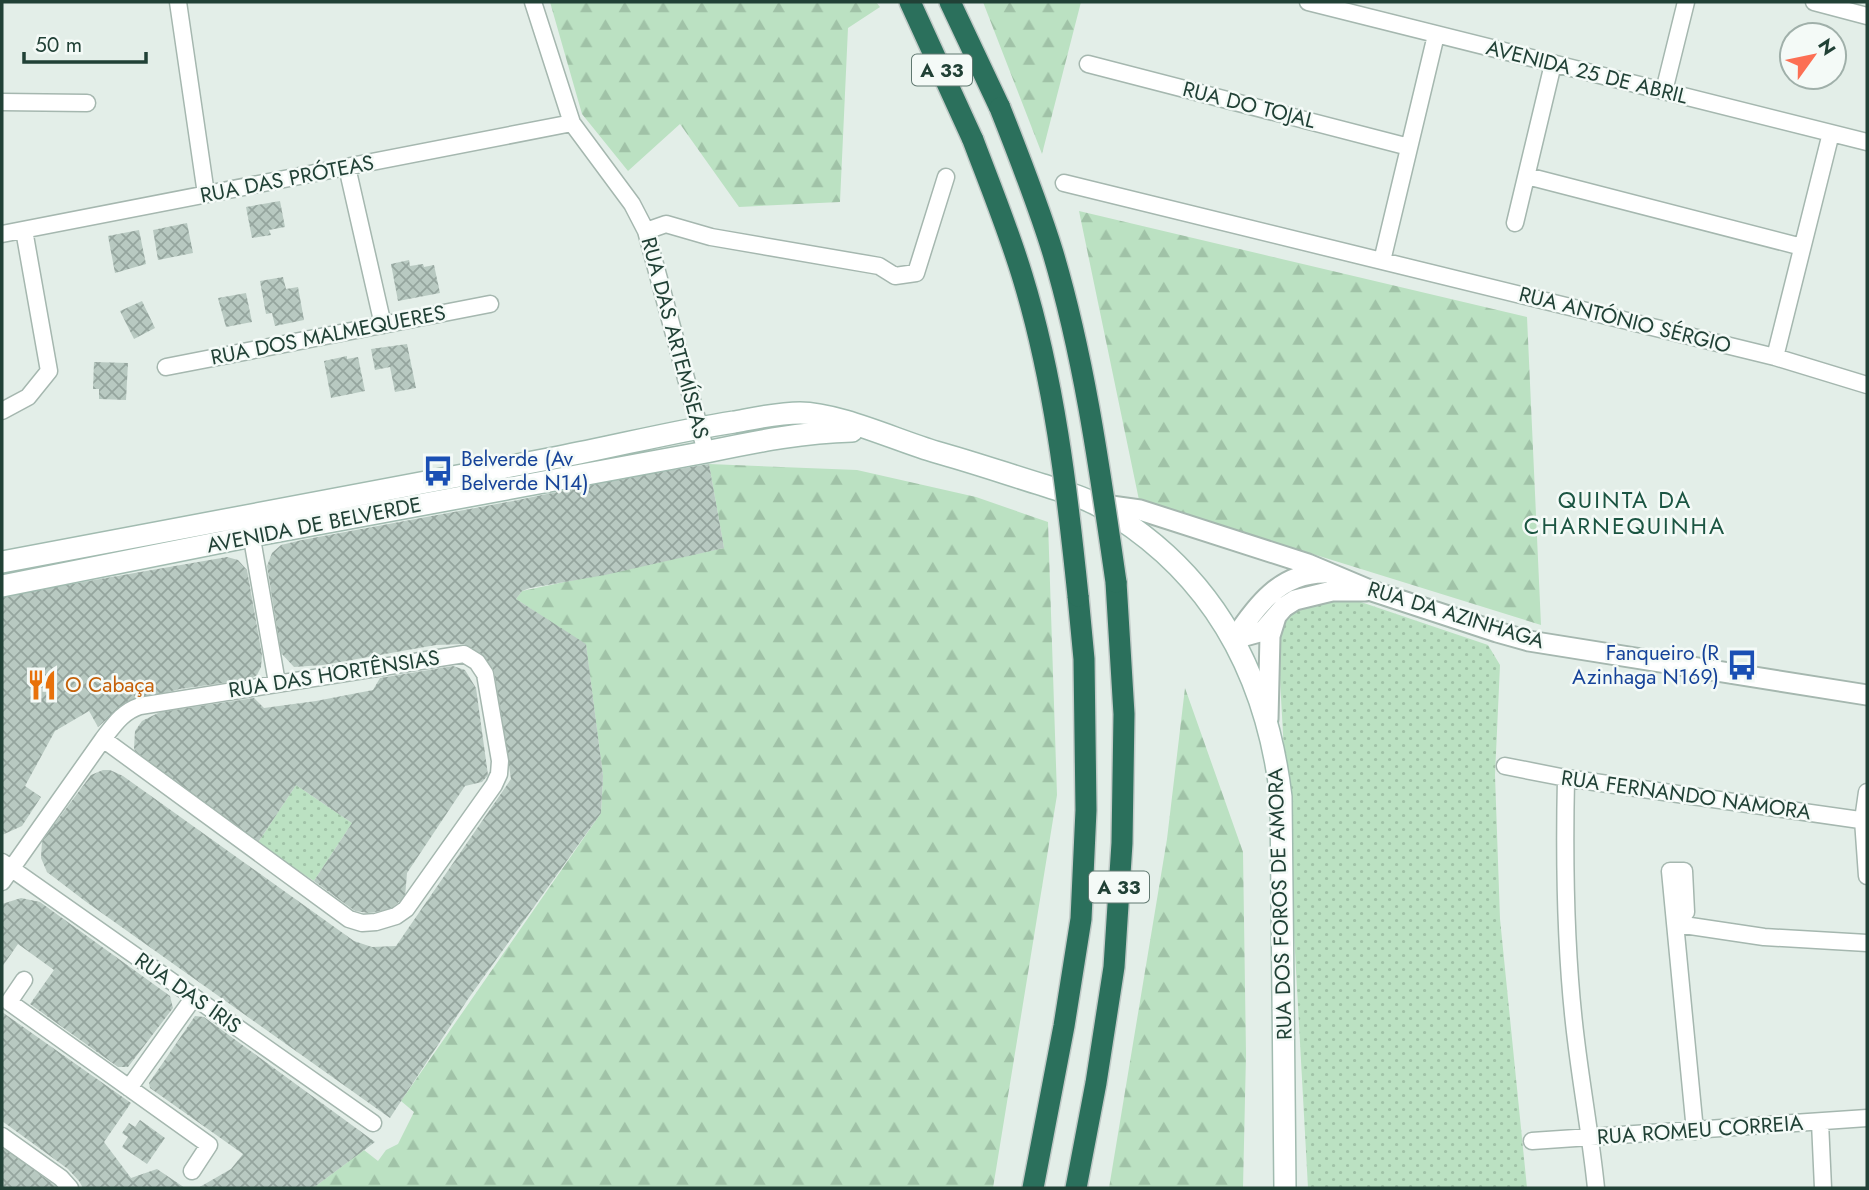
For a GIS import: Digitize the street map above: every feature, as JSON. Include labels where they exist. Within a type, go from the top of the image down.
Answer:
[{"type":"highway","name":"A 33","points":[[910,2],[973,140],[1023,277],[1044,359],[1072,533],[1084,659],[1086,810],[1080,919],[1064,1026],[1033,1188]]},
{"type":"highway","name":"A 33","points":[[950,2],[1000,108],[1053,254],[1077,348],[1098,453],[1116,582],[1124,714],[1122,843],[1114,967],[1076,1188]]},
{"type":"main road","name":"AVENIDA DE BELVERDE","points":[[2,562],[564,456],[700,427],[785,413],[819,415],[871,430]]},
{"type":"main road","name":"AVENIDA DE BELVERDE","points":[[2,586],[782,436],[818,431],[871,430]]},
{"type":"main road","name":"RUA DOS FOROS DE AMORA","points":[[871,430],[1096,504],[1141,534],[1166,556],[1200,591],[1234,639],[1257,688],[1268,723],[1277,761],[1282,809],[1285,1188]]},
{"type":"street","points":[[178,2],[206,194]]},
{"type":"street","name":"RUA DAS ARTEMÍSEAS","points":[[533,2],[572,123],[632,204],[646,231],[706,452]]},
{"type":"street","name":"AVENIDA 25 DE ABRIL","points":[[1307,2],[1867,142]]},
{"type":"street","points":[[1664,91],[1686,2]]},
{"type":"street","points":[[1814,2],[1867,16]]},
{"type":"street","points":[[1382,261],[1436,35]]},
{"type":"street","name":"RUA DO TOJAL","points":[[1088,64],[1409,146]]},
{"type":"street","points":[[1515,223],[1553,64]]},
{"type":"street","points":[[2,102],[87,103]]},
{"type":"street","name":"RUA DAS PRÓTEAS","points":[[2,234],[572,123]]},
{"type":"street","points":[[1775,357],[1830,133]]},
{"type":"street","points":[[347,167],[383,325]]},
{"type":"street","points":[[1527,176],[1802,247]]},
{"type":"street","points":[[646,231],[666,224],[711,237],[879,266],[895,276],[916,273],[946,177]]},
{"type":"street","name":"RUA ANTÓNIO SÉRGIO","points":[[1064,183],[1775,357],[1867,385]]},
{"type":"street","points":[[2,411],[28,397],[49,370],[24,230]]},
{"type":"street","name":"RUA DOS MALMEQUERES","points":[[166,367],[490,304]]},
{"type":"street","name":"RUA DA AZINHAGA","points":[[1096,504],[1140,510],[1331,573],[1372,591],[1530,641],[1867,695]]},
{"type":"street","points":[[248,515],[277,683]]},
{"type":"street","points":[[1234,639],[1260,604],[1284,583],[1301,575],[1331,573]]},
{"type":"street","points":[[1234,639],[1263,631],[1295,600],[1332,591],[1372,591]]},
{"type":"street","points":[[1268,723],[1270,636],[1277,616]]},
{"type":"street","name":"RUA DAS HORTÊNSIAS","points":[[457,654],[471,657],[485,674],[499,774],[455,843],[401,913],[376,922],[362,923],[349,919],[103,739],[118,719],[133,708],[457,654]]},
{"type":"street","points":[[5,871],[103,739]]},
{"type":"street","name":"RUA FERNANDO NAMORA","points":[[1505,766],[1566,778],[1865,820]]},
{"type":"street","points":[[1566,778],[1564,861],[1567,942],[1576,1039],[1597,1188]]},
{"type":"street","points":[[1867,792],[1867,876]]},
{"type":"street","name":"RUA DAS ÍRIS","points":[[5,871],[194,997],[373,1123]]},
{"type":"street","points":[[1695,1131],[1677,924],[1764,937],[1867,943]]},
{"type":"street","points":[[24,979],[9,1002],[209,1146],[192,1171]]},
{"type":"street","points":[[129,1088],[194,997]]},
{"type":"street","name":"RUA ROMEU CORREIA","points":[[1532,1141],[1867,1118]]},
{"type":"street","points":[[1820,1122],[1823,1188]]},
{"type":"street","points":[[2,1136],[61,1178],[70,1188]]},
{"type":"green space","points":[[550,2],[876,2],[880,7],[848,28],[840,202],[739,207],[680,124],[628,171],[582,114]]},
{"type":"green space","points":[[983,2],[1081,2],[1042,154]]},
{"type":"green space","points":[[1079,211],[1527,317],[1541,625],[1139,500]]},
{"type":"green space","points":[[709,464],[857,470],[976,497],[1048,522],[1057,795],[993,1188],[313,1188],[364,1150],[378,1161],[386,1150],[398,1144],[414,1112],[401,1101],[601,813],[603,776],[586,645],[516,599],[522,591],[724,548]]},
{"type":"green space","points":[[1352,599],[1488,645],[1500,665],[1495,775],[1500,919],[1527,1188],[1308,1188],[1278,643],[1281,626],[1294,607]]},
{"type":"green space","points":[[1185,688],[1243,852],[1246,1054],[1243,1188],[1109,1188],[1167,839]]},
{"type":"green space","points":[[296,785],[352,823],[314,881],[257,844]]},
{"type":"building","points":[[280,201],[285,227],[269,230],[271,235],[252,238],[246,207]]},
{"type":"building","points":[[187,223],[193,253],[158,260],[153,230]]},
{"type":"building","points":[[139,230],[146,264],[115,273],[108,236]]},
{"type":"building","points":[[409,260],[410,266],[434,265],[440,293],[398,301],[391,264]]},
{"type":"building","points":[[283,277],[286,289],[298,287],[304,320],[275,326],[272,313],[266,314],[260,281]]},
{"type":"building","points":[[246,293],[252,322],[226,327],[218,298]]},
{"type":"building","points":[[142,301],[155,328],[134,339],[120,311]]},
{"type":"building","points":[[407,344],[416,388],[395,392],[390,367],[375,370],[371,349]]},
{"type":"building","points":[[347,356],[347,359],[358,357],[365,391],[331,398],[324,361]]},
{"type":"building","points":[[94,362],[128,363],[126,400],[99,399],[99,389],[93,389]]},
{"type":"building","points":[[709,464],[724,548],[605,575],[530,588],[522,591],[516,599],[586,644],[603,776],[601,813],[468,999],[390,1118],[47,872],[41,858],[42,841],[91,775],[110,770],[123,776],[354,941],[372,947],[396,946],[511,779],[494,671],[481,654],[464,644],[436,645],[323,665],[294,667],[281,653],[267,566],[272,553],[281,545],[302,540]]},
{"type":"building","points":[[227,557],[238,560],[247,570],[262,655],[257,675],[251,679],[180,689],[127,702],[98,727],[89,711],[55,731],[25,786],[41,797],[22,826],[2,835],[2,596]]},
{"type":"building","points":[[453,666],[465,670],[476,688],[488,775],[482,782],[465,786],[407,873],[405,897],[389,910],[368,913],[355,911],[314,881],[352,823],[296,785],[257,844],[137,756],[134,748],[135,731],[142,721],[160,712],[254,698],[264,708],[316,701],[373,690],[380,678]]},
{"type":"building","points":[[21,898],[40,902],[170,996],[173,1008],[128,1067],[118,1067],[30,1004],[54,970],[18,944],[2,967],[2,904]]},
{"type":"building","points":[[2,1012],[131,1103],[104,1142],[131,1178],[157,1169],[185,1188],[83,1188],[68,1169],[2,1121]]},
{"type":"building","points":[[195,1016],[204,1017],[375,1142],[313,1188],[198,1188],[231,1169],[243,1154],[150,1088],[149,1083]]},
{"type":"building","points":[[140,1120],[165,1138],[147,1164],[122,1147],[128,1137],[122,1133],[129,1123],[135,1127]]},
{"type":"building","points":[[2,1147],[21,1160],[58,1188],[2,1188]]},
{"type":"place","name":"Belverde (Av Belverde N14)","points":[[438,471]]},
{"type":"place","name":"Fanqueiro (R Azinhaga N169)","points":[[1742,665]]},
{"type":"place","name":"O Cabaça","points":[[42,685]]},
{"type":"district","name":"QUINTA DA CHARNEQUINHA","points":[[1625,513]]}]
